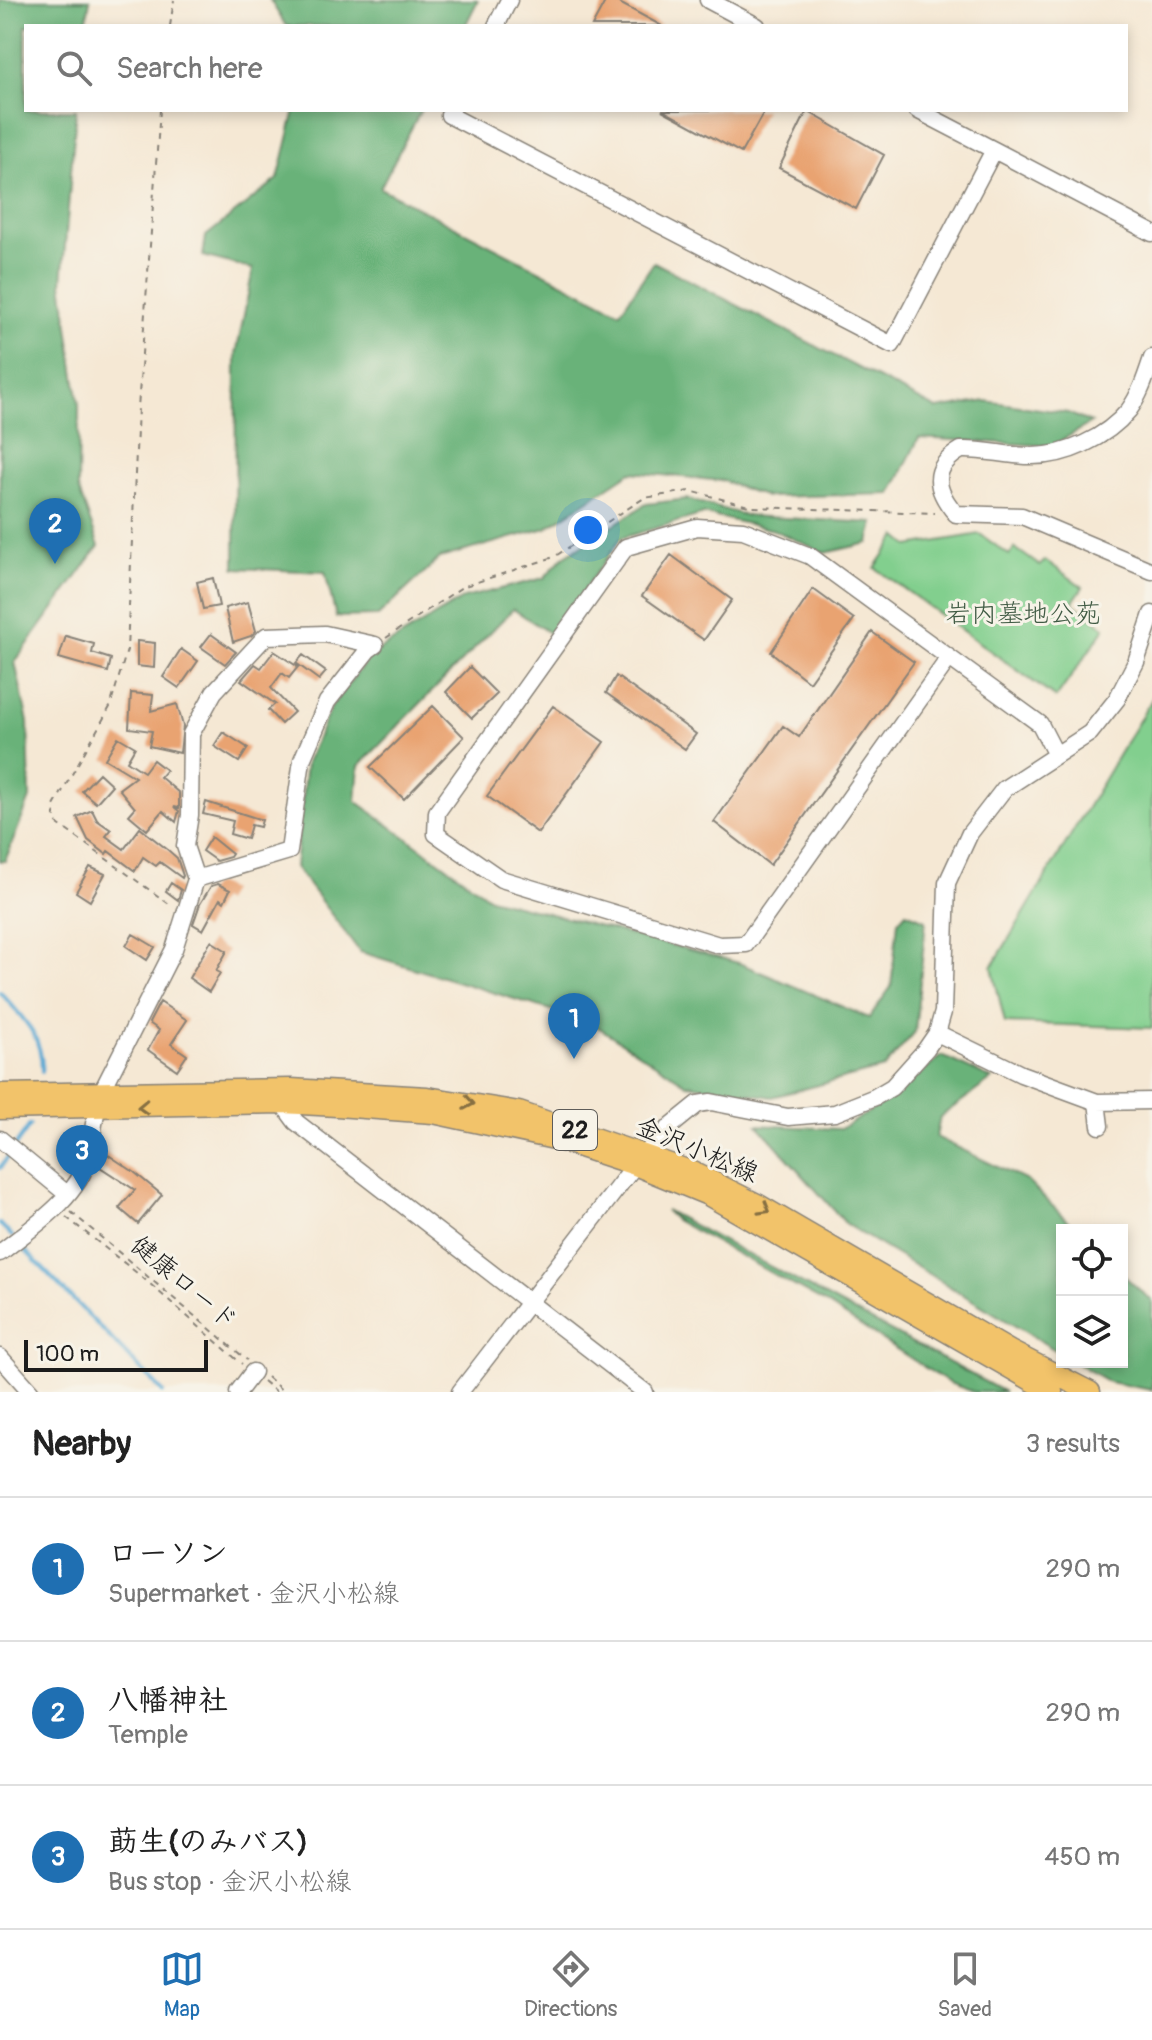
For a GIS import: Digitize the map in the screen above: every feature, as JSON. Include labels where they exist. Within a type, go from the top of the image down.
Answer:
[{"type":"main road","name":"金沢小松線","points":[[0,1109],[291,1089],[427,1097],[519,1112],[640,1160],[708,1195],[1052,1392]]},
{"type":"main road","name":"金沢小松線","points":[[0,1094],[99,1100],[282,1103],[433,1113],[693,1172],[757,1204],[1010,1351],[1090,1392]]},
{"type":"street","points":[[497,24],[509,0]]},
{"type":"street","points":[[708,0],[753,24]]},
{"type":"street","points":[[451,112],[449,115],[892,345],[994,150]]},
{"type":"street","points":[[921,112],[1152,233]]},
{"type":"street","points":[[1152,358],[1130,408],[1114,426],[1071,450],[1049,456],[961,450],[951,456],[939,472],[939,486],[941,496],[956,514],[1022,516],[1152,571]]},
{"type":"street","points":[[949,658],[746,944],[719,945],[501,879],[436,834],[437,812],[626,547],[697,527],[743,530],[810,556],[1040,724],[1056,755]]},
{"type":"street","points":[[460,1392],[640,1160],[698,1104],[711,1102],[788,1117],[835,1113],[892,1087],[926,1049],[937,1033],[943,1012],[947,883],[970,833],[1004,789],[1090,733],[1117,699],[1136,662],[1152,614]]},
{"type":"street","points":[[10,1244],[61,1202],[87,1162],[99,1100],[174,949],[196,879],[185,846],[190,815],[191,734],[214,692],[266,636],[325,634],[375,645],[327,702],[302,760],[289,851],[196,879]]},
{"type":"street","points":[[937,1033],[1021,1074],[1097,1102],[1152,1101]]},
{"type":"street","points":[[1097,1102],[1100,1126]]},
{"type":"street","points":[[282,1103],[296,1122],[645,1392]]},
{"type":"street","points":[[8,1145],[61,1202]]},
{"type":"street","points":[[0,1357],[31,1392]]},
{"type":"street","points":[[238,1392],[254,1369]]},
{"type":"path","points":[[170,24],[174,0]]},
{"type":"path","points":[[160,112],[138,408],[127,650],[110,707],[54,806],[55,822],[184,914]]},
{"type":"path","points":[[61,1202],[208,1337],[254,1369],[276,1392]]},
{"type":"path","name":"健康ロード","points":[[61,1202],[284,1392]]},
{"type":"green space","points":[[0,0],[90,0],[86,24],[24,24],[24,112],[76,112],[62,283],[79,405],[78,488],[99,546],[15,662],[28,722],[30,798],[5,861],[0,861]]},
{"type":"green space","points":[[270,0],[478,0],[466,24],[285,24]]},
{"type":"green space","points":[[295,112],[420,112],[380,188],[620,312],[654,262],[937,409],[986,401],[1068,413],[1091,423],[1052,446],[919,438],[891,494],[766,497],[723,481],[631,472],[546,528],[440,558],[378,616],[336,617],[325,572],[235,568],[236,355],[253,269],[203,256],[206,236],[278,179]]},
{"type":"green space","points":[[687,499],[748,516],[874,523],[869,543],[825,553],[774,530],[704,514],[621,538],[552,635],[513,609],[359,766],[356,801],[490,898],[739,963],[869,1018],[891,987],[898,921],[906,912],[926,920],[915,1032],[884,1068],[772,1097],[687,1084],[590,1022],[360,952],[295,867],[306,763],[332,705],[371,655],[464,598],[544,578],[562,558],[646,504]]},
{"type":"green space","name":"岩内墓地公苑","points":[[980,534],[1009,555],[1015,548],[1040,566],[1045,560],[1083,587],[1072,603],[1105,628],[1056,698],[875,568],[897,536],[909,546]]},
{"type":"green space","points":[[1152,699],[1152,1028],[1005,1023],[992,967]]},
{"type":"green space","points":[[942,1056],[992,1079],[940,1117],[936,1137],[1027,1181],[1071,1224],[1056,1224],[1056,1350],[847,1225],[758,1125],[840,1129],[891,1099]]},
{"type":"green space","points":[[665,1210],[1004,1392],[974,1392],[949,1383],[822,1301],[675,1220]]},
{"type":"green space","points":[[1128,1279],[1152,1301],[1152,1390],[1109,1382],[1085,1368],[1128,1368]]},
{"type":"building","points":[[606,0],[614,0],[658,24],[593,24]]},
{"type":"building","points":[[666,112],[764,112],[741,153]]},
{"type":"building","points":[[807,112],[884,155],[856,209],[779,168]]},
{"type":"building","points":[[671,555],[732,600],[704,640],[642,596]]},
{"type":"building","points":[[213,578],[219,606],[203,609],[197,582]]},
{"type":"building","points":[[813,589],[854,619],[809,682],[771,652]]},
{"type":"building","points":[[248,602],[256,631],[233,642],[225,608]]},
{"type":"building","points":[[872,632],[914,662],[770,865],[714,822],[783,726],[799,737]]},
{"type":"building","points":[[211,634],[236,652],[225,664],[201,647]]},
{"type":"building","points":[[66,636],[94,644],[92,653],[111,659],[108,672],[59,658]]},
{"type":"building","points":[[137,641],[155,643],[154,668],[137,666]]},
{"type":"building","points":[[181,649],[198,661],[179,688],[163,677]]},
{"type":"building","points":[[274,651],[298,667],[289,678],[282,673],[271,688],[294,712],[281,724],[268,710],[275,704],[241,680],[255,664],[261,668]]},
{"type":"building","points":[[303,655],[326,672],[319,680],[296,663]]},
{"type":"building","points":[[470,667],[497,694],[472,718],[446,692]]},
{"type":"building","points":[[616,676],[696,734],[685,749],[606,693]]},
{"type":"building","points":[[131,693],[153,695],[151,711],[177,704],[183,726],[180,753],[149,746],[152,731],[129,728]]},
{"type":"building","points":[[433,706],[464,737],[404,799],[370,767]]},
{"type":"building","points":[[553,706],[604,742],[538,833],[487,796]]},
{"type":"building","points":[[223,732],[248,748],[239,762],[214,746]]},
{"type":"building","points":[[118,737],[135,747],[127,761],[144,772],[153,760],[166,770],[160,777],[179,793],[179,808],[174,807],[179,811],[176,822],[163,811],[147,830],[129,815],[135,808],[119,789],[135,777],[105,759]]},
{"type":"building","points":[[99,773],[112,785],[96,803],[82,791]]},
{"type":"building","points":[[206,802],[262,820],[260,827],[251,825],[247,839],[230,834],[233,821],[203,814]]},
{"type":"building","points":[[92,810],[97,820],[111,830],[106,836],[124,849],[140,828],[177,858],[182,878],[160,862],[156,866],[143,857],[135,871],[108,851],[106,854],[88,840],[77,817]]},
{"type":"building","points":[[211,837],[232,854],[230,857],[216,861],[202,851]]},
{"type":"building","points":[[90,867],[105,874],[90,901],[76,892]]},
{"type":"building","points":[[171,883],[181,890],[178,900],[166,891]]},
{"type":"building","points":[[218,884],[230,890],[224,902],[220,899],[203,930],[193,924],[211,886]]},
{"type":"building","points":[[133,934],[155,947],[147,960],[126,946]]},
{"type":"building","points":[[211,941],[227,951],[216,971],[220,973],[209,992],[189,978]]},
{"type":"building","points":[[160,1002],[187,1020],[171,1044],[187,1055],[177,1070],[148,1050],[159,1030],[149,1023]]},
{"type":"building","points":[[101,1150],[162,1195],[138,1224],[119,1208],[135,1190],[97,1165]]},
{"type":"waterway","points":[[0,992],[30,1028],[39,1048],[42,1072]]},
{"type":"waterway","points":[[15,1146],[30,1125]]},
{"type":"waterway","points":[[0,1168],[10,1154]]},
{"type":"waterway","points":[[0,1224],[12,1236]]},
{"type":"waterway","points":[[18,1243],[163,1392]]},
{"type":"place","name":"八幡神社","points":[[55,564]]},
{"type":"place","name":"ローソン","points":[[574,1059]]},
{"type":"place","name":"莇生(のみバス)","points":[[82,1191]]}]
